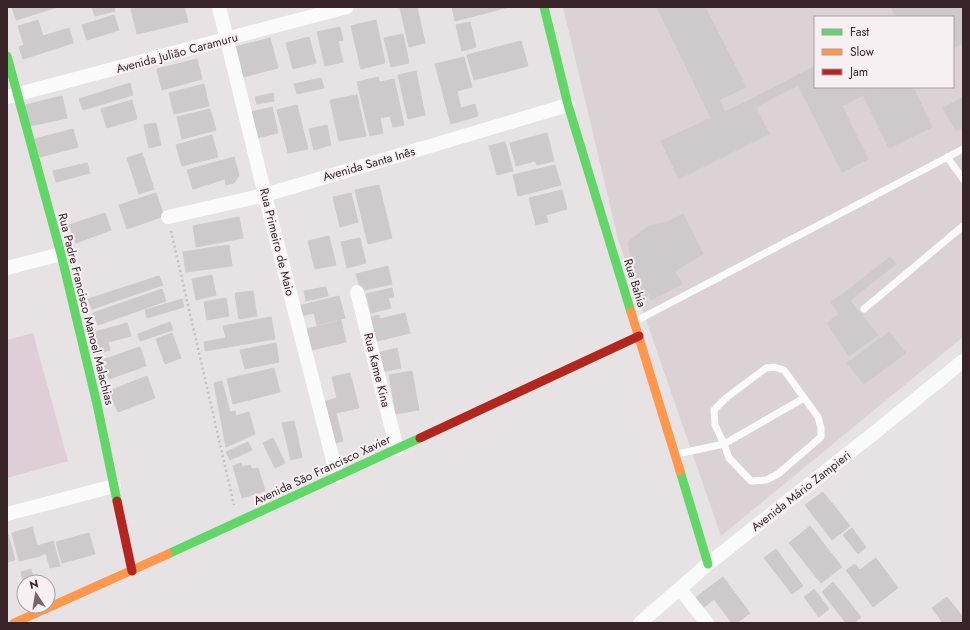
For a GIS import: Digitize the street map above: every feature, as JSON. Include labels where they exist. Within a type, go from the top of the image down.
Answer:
[{"type":"street","name":"Rua Primeiro de Maio","points":[[219,7],[226,40],[337,476]]},
{"type":"street","name":"Avenida Julião Caramuru","points":[[12,96],[347,7]]},
{"type":"street","name":"Rua Bahia","points":[[544,7],[568,105],[708,564]]},
{"type":"street","name":"Rua Padre Francisco Manoel Malachias","points":[[7,56],[12,96],[62,254],[97,404],[132,571]]},
{"type":"street","name":"Avenida Santa Inês","points":[[168,217],[265,194],[568,105]]},
{"type":"street","points":[[7,268],[62,254]]},
{"type":"street","name":"Rua Kame Kina","points":[[357,292],[397,449]]},
{"type":"street","name":"Avenida São Francisco Xavier","points":[[14,623],[238,523],[639,336]]},
{"type":"street","name":"Avenida Mário Zampieri","points":[[640,623],[708,564],[963,361]]},
{"type":"street","points":[[7,514],[114,486]]},
{"type":"street","points":[[680,589],[706,623]]},
{"type":"lane","points":[[634,322],[963,149]]},
{"type":"lane","points":[[947,158],[963,179]]},
{"type":"lane","points":[[864,309],[963,226]]},
{"type":"lane","points":[[774,367],[784,370],[818,417],[821,428],[821,437],[778,474],[766,480],[751,481],[729,458],[724,444],[715,425],[714,410],[726,398],[766,368],[774,367]]},
{"type":"lane","points":[[675,454],[724,444],[804,398]]},
{"type":"path","points":[[168,217],[238,523]]},
{"type":"shaded area","points":[[563,7],[963,7],[963,337],[721,536],[618,239]]},
{"type":"shaded area","points":[[33,333],[68,461],[7,478],[7,340]]},
{"type":"building","points":[[12,7],[58,7],[16,20]]},
{"type":"building","points":[[92,7],[114,7],[115,11],[95,16]]},
{"type":"building","points":[[138,7],[184,7],[188,22],[137,34],[131,9]]},
{"type":"building","points":[[417,7],[425,43],[409,47],[400,8]]},
{"type":"building","points":[[452,7],[509,7],[455,21]]},
{"type":"building","points":[[657,7],[705,7],[746,87],[719,100],[725,112],[752,99],[769,134],[679,179],[661,141],[711,118]]},
{"type":"building","points":[[891,7],[963,7],[963,43],[954,48],[954,16],[895,16]]},
{"type":"building","points":[[114,15],[119,30],[87,40],[82,25]]},
{"type":"building","points":[[38,20],[43,36],[69,28],[73,43],[23,59],[19,47],[24,45],[18,26]]},
{"type":"building","points":[[376,20],[385,63],[361,69],[351,26]]},
{"type":"building","points":[[470,22],[476,47],[462,51],[456,25]]},
{"type":"building","points":[[340,27],[343,40],[338,41],[343,62],[325,66],[317,32]]},
{"type":"building","points":[[403,34],[409,63],[391,67],[384,38]]},
{"type":"building","points":[[309,37],[316,63],[293,69],[286,43]]},
{"type":"building","points":[[270,38],[278,68],[243,77],[235,47]]},
{"type":"building","points":[[521,41],[528,66],[474,80],[467,55]]},
{"type":"building","points":[[464,57],[472,87],[457,91],[461,108],[475,104],[478,116],[451,124],[435,64]]},
{"type":"building","points":[[197,59],[202,79],[162,90],[157,69]]},
{"type":"building","points":[[814,67],[814,88],[877,88],[842,106],[868,159],[842,172],[798,85],[756,107],[752,99]]},
{"type":"building","points":[[416,71],[425,115],[408,119],[398,75]]},
{"type":"building","points":[[378,77],[381,88],[373,90],[378,108],[364,111],[357,82]]},
{"type":"building","points":[[321,78],[324,88],[297,94],[294,84]]},
{"type":"building","points":[[394,79],[404,125],[393,127],[390,116],[380,118],[373,90],[381,88],[380,82]]},
{"type":"building","points":[[130,83],[133,95],[83,110],[79,99]]},
{"type":"building","points":[[204,84],[209,106],[174,114],[169,93]]},
{"type":"building","points":[[877,88],[913,88],[932,127],[889,148],[863,95]]},
{"type":"building","points":[[273,93],[274,101],[257,104],[255,97]]},
{"type":"building","points":[[357,95],[366,136],[339,141],[330,100]]},
{"type":"building","points":[[62,96],[67,118],[30,126],[25,105]]},
{"type":"building","points":[[963,97],[963,127],[956,131],[943,108]]},
{"type":"building","points":[[132,100],[137,119],[107,128],[101,109]]},
{"type":"building","points":[[297,105],[308,149],[288,153],[277,110]]},
{"type":"building","points":[[272,107],[278,133],[257,138],[251,112]]},
{"type":"building","points":[[378,108],[383,133],[370,136],[364,111]]},
{"type":"building","points":[[210,109],[216,130],[182,139],[177,117]]},
{"type":"building","points":[[156,123],[161,145],[149,148],[144,125]]},
{"type":"building","points":[[327,125],[331,145],[314,150],[309,129]]},
{"type":"building","points":[[73,129],[78,147],[40,157],[35,139]]},
{"type":"building","points":[[547,133],[554,161],[537,165],[535,161],[516,166],[510,143]]},
{"type":"building","points":[[212,135],[218,157],[182,166],[176,145]]},
{"type":"building","points":[[505,142],[513,171],[497,175],[489,146]]},
{"type":"building","points":[[142,153],[154,189],[139,194],[127,158]]},
{"type":"building","points":[[234,157],[239,175],[234,183],[226,185],[225,179],[193,189],[187,170]]},
{"type":"building","points":[[87,163],[90,173],[56,182],[53,171]]},
{"type":"building","points":[[555,165],[561,185],[518,196],[513,175]]},
{"type":"building","points":[[379,185],[392,238],[368,244],[355,190]]},
{"type":"building","points":[[562,190],[567,209],[546,215],[548,222],[536,225],[529,198]]},
{"type":"building","points":[[156,193],[164,216],[127,229],[119,205]]},
{"type":"building","points":[[351,193],[358,222],[340,227],[333,197]]},
{"type":"building","points":[[105,213],[111,230],[76,243],[69,225]]},
{"type":"building","points":[[683,214],[703,254],[675,271],[682,284],[651,300],[649,294],[646,296],[638,294],[628,242],[647,227],[669,221]]},
{"type":"building","points":[[239,217],[243,238],[196,247],[193,226]]},
{"type":"building","points":[[329,236],[336,265],[315,269],[308,241]]},
{"type":"building","points":[[360,238],[366,263],[347,268],[341,242]]},
{"type":"building","points":[[229,245],[232,266],[186,272],[183,252]]},
{"type":"building","points":[[890,257],[896,264],[850,300],[844,293]]},
{"type":"building","points":[[388,266],[392,284],[361,291],[356,274]]},
{"type":"building","points":[[212,275],[216,295],[196,300],[192,279]]},
{"type":"building","points":[[159,276],[163,285],[92,309],[88,299]]},
{"type":"building","points":[[326,287],[328,296],[306,301],[304,291]]},
{"type":"building","points":[[392,288],[394,297],[388,298],[391,308],[371,313],[366,294]]},
{"type":"building","points":[[162,289],[166,301],[98,325],[93,313]]},
{"type":"building","points":[[253,291],[257,316],[239,319],[235,293]]},
{"type":"building","points":[[844,293],[878,335],[849,356],[827,323],[839,314],[831,302]]},
{"type":"building","points":[[339,296],[345,318],[317,325],[314,313],[300,316],[298,306]]},
{"type":"building","points":[[226,298],[229,316],[207,320],[204,302]]},
{"type":"building","points":[[182,299],[184,307],[147,318],[145,310]]},
{"type":"building","points":[[405,313],[410,333],[373,342],[367,318],[379,315],[380,319]]},
{"type":"building","points":[[271,317],[275,339],[205,351],[204,342],[226,338],[223,326]]},
{"type":"building","points":[[341,320],[346,342],[312,350],[307,329]]},
{"type":"building","points":[[170,322],[173,330],[140,341],[138,334]]},
{"type":"building","points":[[127,323],[131,336],[108,342],[110,350],[97,354],[91,333]]},
{"type":"building","points":[[889,332],[906,353],[864,384],[847,363]]},
{"type":"building","points":[[172,333],[181,358],[165,364],[156,339]]},
{"type":"building","points":[[276,343],[279,362],[245,369],[240,350]]},
{"type":"building","points":[[140,347],[146,366],[109,379],[102,360]]},
{"type":"building","points":[[397,348],[401,368],[381,372],[377,353]]},
{"type":"building","points":[[274,368],[280,392],[233,404],[227,379]]},
{"type":"building","points":[[412,371],[419,410],[396,414],[389,375]]},
{"type":"building","points":[[350,373],[359,408],[336,413],[343,441],[333,444],[323,402],[337,398],[332,377]]},
{"type":"building","points":[[147,376],[155,398],[118,412],[109,391]]},
{"type":"building","points":[[222,381],[230,412],[235,411],[236,416],[249,412],[255,434],[226,447],[214,383]]},
{"type":"building","points":[[294,421],[302,457],[291,460],[282,423]]},
{"type":"building","points":[[273,438],[285,463],[275,468],[263,443]]},
{"type":"building","points":[[248,442],[252,450],[230,460],[226,452]]},
{"type":"building","points":[[241,463],[242,467],[250,465],[252,469],[258,468],[265,491],[242,498],[233,466]]},
{"type":"building","points":[[823,492],[850,526],[832,540],[805,505]]},
{"type":"building","points":[[810,526],[842,567],[821,583],[789,543]]},
{"type":"building","points":[[32,527],[40,556],[19,561],[12,533]]},
{"type":"building","points":[[852,528],[866,547],[858,554],[843,535]]},
{"type":"building","points":[[89,533],[95,554],[62,563],[56,542]]},
{"type":"building","points":[[8,534],[15,560],[7,562],[7,535]]},
{"type":"building","points":[[53,541],[60,566],[50,568],[46,553],[40,556],[37,546]]},
{"type":"building","points":[[776,549],[803,586],[792,594],[764,558]]},
{"type":"building","points":[[876,558],[898,588],[873,607],[846,570],[855,564],[860,570]]},
{"type":"building","points":[[31,569],[32,574],[21,574],[21,572]]},
{"type":"building","points":[[723,577],[750,613],[737,623],[732,623],[714,599],[703,608],[695,598]]},
{"type":"building","points":[[833,582],[861,617],[854,623],[846,623],[822,592]]},
{"type":"building","points":[[814,589],[829,609],[819,617],[804,597]]},
{"type":"building","points":[[947,597],[963,617],[963,623],[943,623],[932,608]]},
{"type":"traffic: fast","points":[[544,7],[568,105],[631,312]]},
{"type":"traffic: fast","points":[[7,56],[61,254],[97,404],[117,501]]},
{"type":"traffic: fast","points":[[168,554],[420,438]]},
{"type":"traffic: fast","points":[[680,471],[708,564]]},
{"type":"traffic: slow","points":[[631,312],[680,471]]},
{"type":"traffic: slow","points":[[14,623],[168,554]]},
{"type":"traffic: jam","points":[[420,438],[639,336]]},
{"type":"traffic: jam","points":[[117,501],[132,571]]}]
